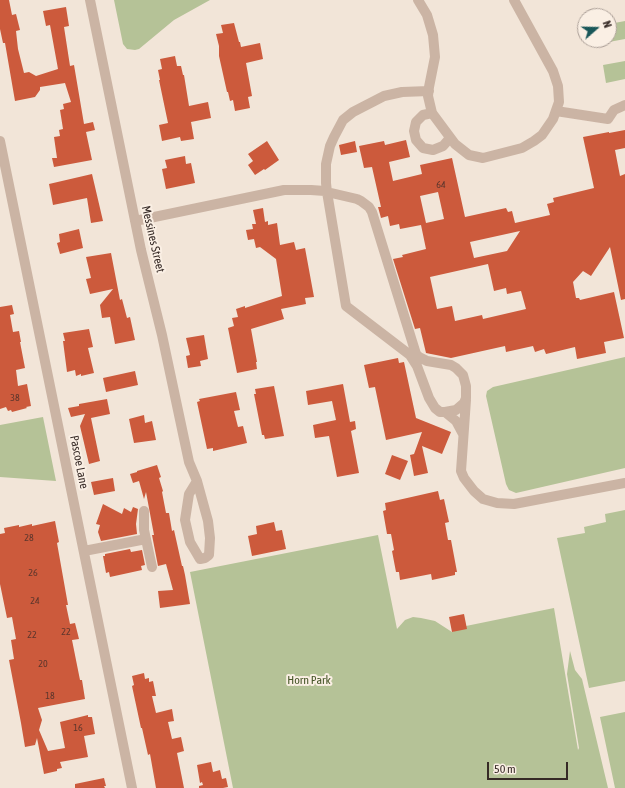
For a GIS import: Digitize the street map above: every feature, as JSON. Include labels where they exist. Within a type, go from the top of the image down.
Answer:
[{"type":"street","name":"Messines Street","points":[[90,0],[135,221],[162,335],[189,462],[197,481],[208,521],[210,538],[209,555],[200,559],[190,542],[185,520],[189,494],[197,481]]},
{"type":"street","points":[[418,0],[427,15],[433,35],[435,57],[429,92],[432,112],[455,144],[469,155],[478,157],[488,157],[522,148],[534,141],[548,127],[556,111],[559,93],[556,78],[514,0]]},
{"type":"street","points":[[429,92],[402,92],[384,96],[353,112],[343,120],[334,137],[328,155],[326,173],[327,192],[346,306],[410,355],[417,366],[431,403],[440,412],[456,410],[464,403],[466,398]]},
{"type":"street","points":[[556,111],[608,119],[615,108],[625,105]]},
{"type":"street","points":[[432,112],[423,115],[416,122],[414,131],[416,140],[423,148],[433,150],[443,146],[450,138]]},
{"type":"street","name":"Pascoe Lane","points":[[0,141],[132,788]]},
{"type":"street","points":[[135,221],[271,192],[297,190],[327,192],[357,199],[364,203],[372,212],[416,354],[423,360],[451,365],[460,371],[465,380],[466,398],[460,467],[462,475],[478,495],[490,502],[506,504],[625,483]]},
{"type":"street","points":[[445,412],[456,421],[463,434]]},
{"type":"street","points":[[144,511],[144,530],[152,567]]},
{"type":"street","points":[[84,551],[146,539]]},
{"type":"green space","points":[[114,0],[210,0],[174,20],[139,49],[135,50],[127,49],[123,44]]},
{"type":"green space","points":[[625,21],[625,39],[617,40],[617,22]]},
{"type":"green space","points":[[625,61],[625,79],[606,83],[603,65]]},
{"type":"green space","points":[[625,357],[625,468],[516,493],[509,490],[506,484],[486,396],[487,391],[493,387]]},
{"type":"green space","points":[[43,417],[56,481],[0,477],[0,425]]},
{"type":"green space","points":[[625,510],[625,681],[589,688],[557,538],[585,533],[584,527],[606,522],[605,514]]},
{"type":"green space","name":"Horn Park","points":[[378,535],[397,629],[405,620],[413,617],[435,621],[452,632],[466,626],[554,608],[578,750],[579,748],[567,674],[570,651],[575,670],[582,679],[608,788],[233,788],[190,572]]},
{"type":"green space","points":[[625,712],[625,788],[615,788],[600,717]]},
{"type":"building","points":[[0,0],[9,0],[12,15],[16,14],[20,30],[16,31],[18,49],[24,73],[29,72],[36,76],[58,69],[50,25],[46,26],[43,11],[66,7],[69,26],[64,27],[70,66],[74,65],[84,124],[93,122],[95,130],[86,132],[92,160],[54,167],[52,158],[57,158],[54,137],[60,136],[59,130],[63,129],[60,110],[64,109],[63,104],[71,102],[65,83],[40,87],[40,90],[35,97],[15,101],[5,43],[3,43],[0,29]]},
{"type":"building","points":[[234,23],[241,47],[260,43],[263,59],[246,63],[252,96],[248,97],[250,108],[235,111],[233,100],[230,101],[227,92],[216,34],[223,33],[221,25]]},
{"type":"building","points":[[175,56],[177,66],[181,66],[184,75],[189,106],[208,102],[211,118],[191,122],[194,139],[181,141],[180,137],[162,141],[159,125],[168,123],[158,70],[162,69],[160,59]]},
{"type":"building","points":[[625,130],[625,148],[615,150],[620,176],[625,174],[625,299],[621,300],[610,247],[591,276],[583,271],[573,282],[576,298],[579,298],[580,300],[614,292],[624,338],[604,342],[606,353],[577,359],[575,347],[546,354],[544,349],[535,352],[533,346],[506,352],[505,346],[451,358],[426,353],[420,328],[415,329],[393,259],[403,257],[402,255],[426,249],[421,225],[400,229],[399,224],[390,226],[388,216],[381,218],[378,207],[381,207],[372,167],[364,168],[359,146],[384,141],[385,145],[406,140],[410,157],[389,162],[393,181],[422,174],[420,165],[452,158],[465,217],[506,208],[508,212],[512,211],[515,223],[550,215],[547,204],[554,202],[553,198],[594,188],[583,137]],"holes":[[[438,192],[444,219],[426,223],[420,196]],[[520,231],[507,251],[474,258],[470,242]],[[488,264],[494,291],[506,288],[507,294],[521,291],[526,309],[483,319],[482,315],[455,321],[452,306],[437,309],[430,277]]]},
{"type":"building","points":[[267,141],[279,160],[255,175],[248,165],[253,161],[248,154]]},
{"type":"building","points":[[355,141],[357,152],[341,155],[339,145]]},
{"type":"building","points":[[185,156],[186,164],[191,163],[195,183],[166,189],[162,169],[167,168],[165,160]]},
{"type":"building","points":[[92,174],[103,221],[91,223],[87,198],[53,205],[49,184]]},
{"type":"building","points":[[263,208],[265,222],[268,221],[268,225],[277,223],[280,245],[294,242],[296,250],[305,248],[314,297],[305,298],[306,304],[281,309],[284,319],[251,329],[257,369],[237,373],[228,328],[234,326],[232,318],[238,317],[236,309],[245,306],[245,308],[282,296],[276,259],[260,247],[256,248],[254,239],[248,240],[246,230],[253,229],[252,224],[256,224],[253,210]]},
{"type":"building","points":[[79,229],[83,248],[60,254],[57,243],[60,242],[59,234]]},
{"type":"building","points":[[111,253],[120,300],[122,299],[127,318],[130,317],[135,340],[115,344],[110,317],[102,318],[100,305],[113,289],[90,294],[86,279],[91,278],[86,257]]},
{"type":"building","points":[[12,305],[14,314],[10,315],[13,332],[19,331],[25,368],[16,370],[18,386],[27,384],[31,406],[12,412],[11,410],[8,411],[6,407],[0,409],[0,307]]},
{"type":"building","points":[[89,329],[93,347],[88,348],[94,373],[76,376],[75,370],[67,372],[63,333]]},
{"type":"building","points":[[204,335],[208,359],[200,361],[201,366],[188,368],[186,356],[190,355],[186,338]]},
{"type":"building","points":[[398,358],[399,363],[404,362],[416,418],[451,432],[442,454],[422,446],[428,473],[414,476],[410,455],[414,454],[422,432],[386,440],[375,387],[369,388],[364,365]]},
{"type":"building","points":[[135,371],[138,385],[106,392],[103,378]]},
{"type":"building","points":[[343,384],[350,422],[355,421],[356,429],[351,431],[359,473],[337,477],[329,436],[315,438],[313,425],[336,420],[332,401],[308,405],[306,391]]},
{"type":"building","points":[[274,386],[284,436],[265,439],[264,435],[262,435],[254,394],[256,394],[255,389]]},
{"type":"building","points":[[236,392],[240,410],[234,411],[238,427],[243,426],[247,443],[213,451],[213,448],[207,449],[197,402],[200,401],[199,399]]},
{"type":"building","points":[[107,399],[110,414],[91,418],[100,461],[89,464],[80,426],[85,414],[71,417],[68,408],[79,406],[79,404]]},
{"type":"building","points":[[144,415],[145,423],[152,421],[156,440],[134,443],[129,419]]},
{"type":"building","points":[[392,455],[408,461],[400,480],[385,474]]},
{"type":"building","points":[[157,465],[161,477],[159,478],[163,491],[166,513],[169,513],[172,531],[174,530],[185,575],[190,604],[160,608],[158,591],[173,590],[166,564],[158,566],[146,492],[144,499],[139,481],[133,483],[130,474]]},
{"type":"building","points":[[113,478],[115,491],[94,495],[91,482]]},
{"type":"building","points":[[438,491],[440,500],[444,499],[449,522],[445,523],[448,540],[451,540],[457,572],[455,572],[455,575],[432,580],[431,574],[400,580],[399,572],[396,572],[392,551],[394,550],[391,534],[387,534],[383,511],[386,510],[385,503]]},
{"type":"building","points":[[103,504],[122,514],[124,508],[131,512],[133,507],[138,509],[136,524],[137,534],[101,541],[98,532],[100,525],[96,524]]},
{"type":"building","points":[[55,521],[59,542],[57,543],[68,605],[66,605],[70,624],[75,623],[79,639],[72,640],[85,699],[38,708],[42,720],[39,730],[48,751],[65,748],[60,722],[88,715],[88,717],[92,717],[95,734],[84,736],[88,757],[60,762],[62,768],[57,769],[57,771],[44,774],[37,738],[35,745],[25,747],[9,660],[14,659],[11,640],[16,639],[12,617],[7,618],[0,584],[0,534],[5,533],[4,528],[32,524],[32,526]]},
{"type":"building","points":[[274,522],[276,531],[282,530],[286,549],[252,556],[248,536],[257,534],[256,526]]},
{"type":"building","points":[[130,549],[131,552],[142,550],[145,565],[141,566],[142,570],[110,577],[109,572],[106,573],[103,556],[105,556],[105,554]]},
{"type":"building","points":[[464,614],[467,629],[452,632],[449,617]]},
{"type":"building","points":[[144,673],[145,679],[149,678],[149,682],[153,681],[156,696],[152,696],[156,713],[172,709],[174,721],[168,722],[172,739],[181,737],[184,751],[177,753],[184,788],[156,788],[150,754],[148,755],[132,686],[134,685],[132,676]]},
{"type":"building","points":[[211,762],[213,772],[220,770],[222,779],[226,778],[228,787],[199,788],[199,786],[203,785],[202,782],[200,783],[197,765]]},
{"type":"building","points":[[104,778],[105,788],[75,788],[75,784]]}]
